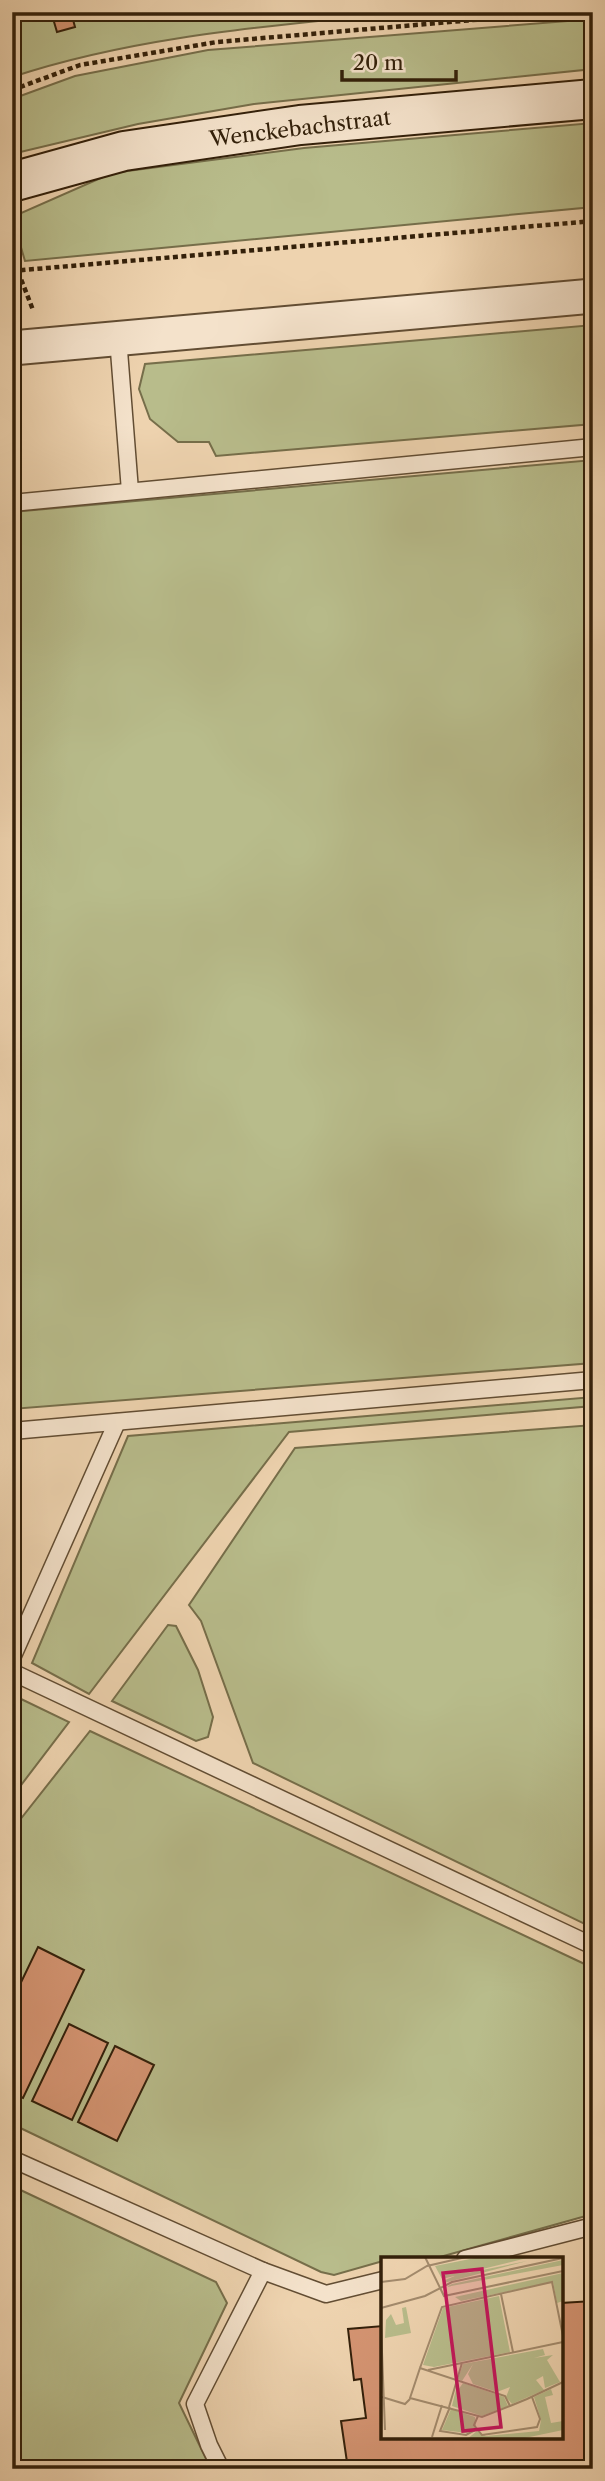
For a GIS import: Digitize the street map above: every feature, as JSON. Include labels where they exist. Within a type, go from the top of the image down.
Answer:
[{"type":"street","name":"Wenckebachstraat","points":[[12,182],[124,151],[246,133],[314,124],[593,99]]},
{"type":"street","points":[[12,348],[593,296]]},
{"type":"lane","points":[[118,338],[130,491]]},
{"type":"lane","points":[[12,503],[593,447]]},
{"type":"lane","points":[[12,1431],[593,1380]]},
{"type":"lane","points":[[12,1658],[117,1422]]},
{"type":"lane","points":[[12,1672],[593,1947]]},
{"type":"lane","points":[[12,2159],[263,2271],[326,2294],[381,2280]]},
{"type":"lane","points":[[473,2257],[593,2226]]},
{"type":"lane","points":[[221,2469],[209,2445],[195,2404],[263,2271]]},
{"type":"path","points":[[12,90],[80,65],[217,43],[567,12]]},
{"type":"path","points":[[15,271],[593,221]]},
{"type":"path","points":[[12,256],[15,271],[46,344]]},
{"type":"green space","points":[[12,12],[405,12],[157,42],[108,51],[12,77]]},
{"type":"green space","points":[[593,19],[593,69],[254,104],[138,124],[12,154],[12,99],[75,76],[208,50]]},
{"type":"green space","points":[[593,123],[593,207],[25,261],[12,217],[112,173],[304,148]]},
{"type":"green space","points":[[593,325],[593,424],[216,456],[209,442],[178,442],[150,419],[139,389],[145,364]]},
{"type":"green space","points":[[593,460],[593,1363],[12,1409],[12,512]]},
{"type":"green space","points":[[593,1397],[593,1406],[289,1432],[89,1694],[32,1663],[128,1436]]},
{"type":"green space","points":[[593,1425],[593,1928],[253,1763],[201,1621],[189,1605],[295,1448]]},
{"type":"green space","points":[[168,1625],[176,1626],[198,1670],[213,1717],[208,1737],[196,1741],[112,1701]]},
{"type":"green space","points":[[19,1698],[69,1722],[12,1797],[12,1713]]},
{"type":"green space","points":[[90,1731],[593,1968],[593,2214],[440,2257],[381,2257],[381,2262],[334,2275],[321,2272],[12,2124],[12,1830]]},
{"type":"green space","points":[[12,2186],[216,2282],[227,2303],[179,2403],[211,2469],[12,2469]]},
{"type":"building","points":[[71,12],[75,27],[57,32],[52,15]]},
{"type":"building","points":[[38,1947],[84,1970],[23,2098],[12,2093],[12,2001]]},
{"type":"building","points":[[69,2024],[108,2043],[72,2120],[32,2101]]},
{"type":"building","points":[[115,2046],[154,2065],[117,2141],[78,2122]]},
{"type":"building","points":[[593,2301],[593,2469],[348,2469],[341,2421],[366,2418],[361,2379],[354,2380],[348,2329],[381,2326],[381,2439],[563,2439],[563,2303]]}]
